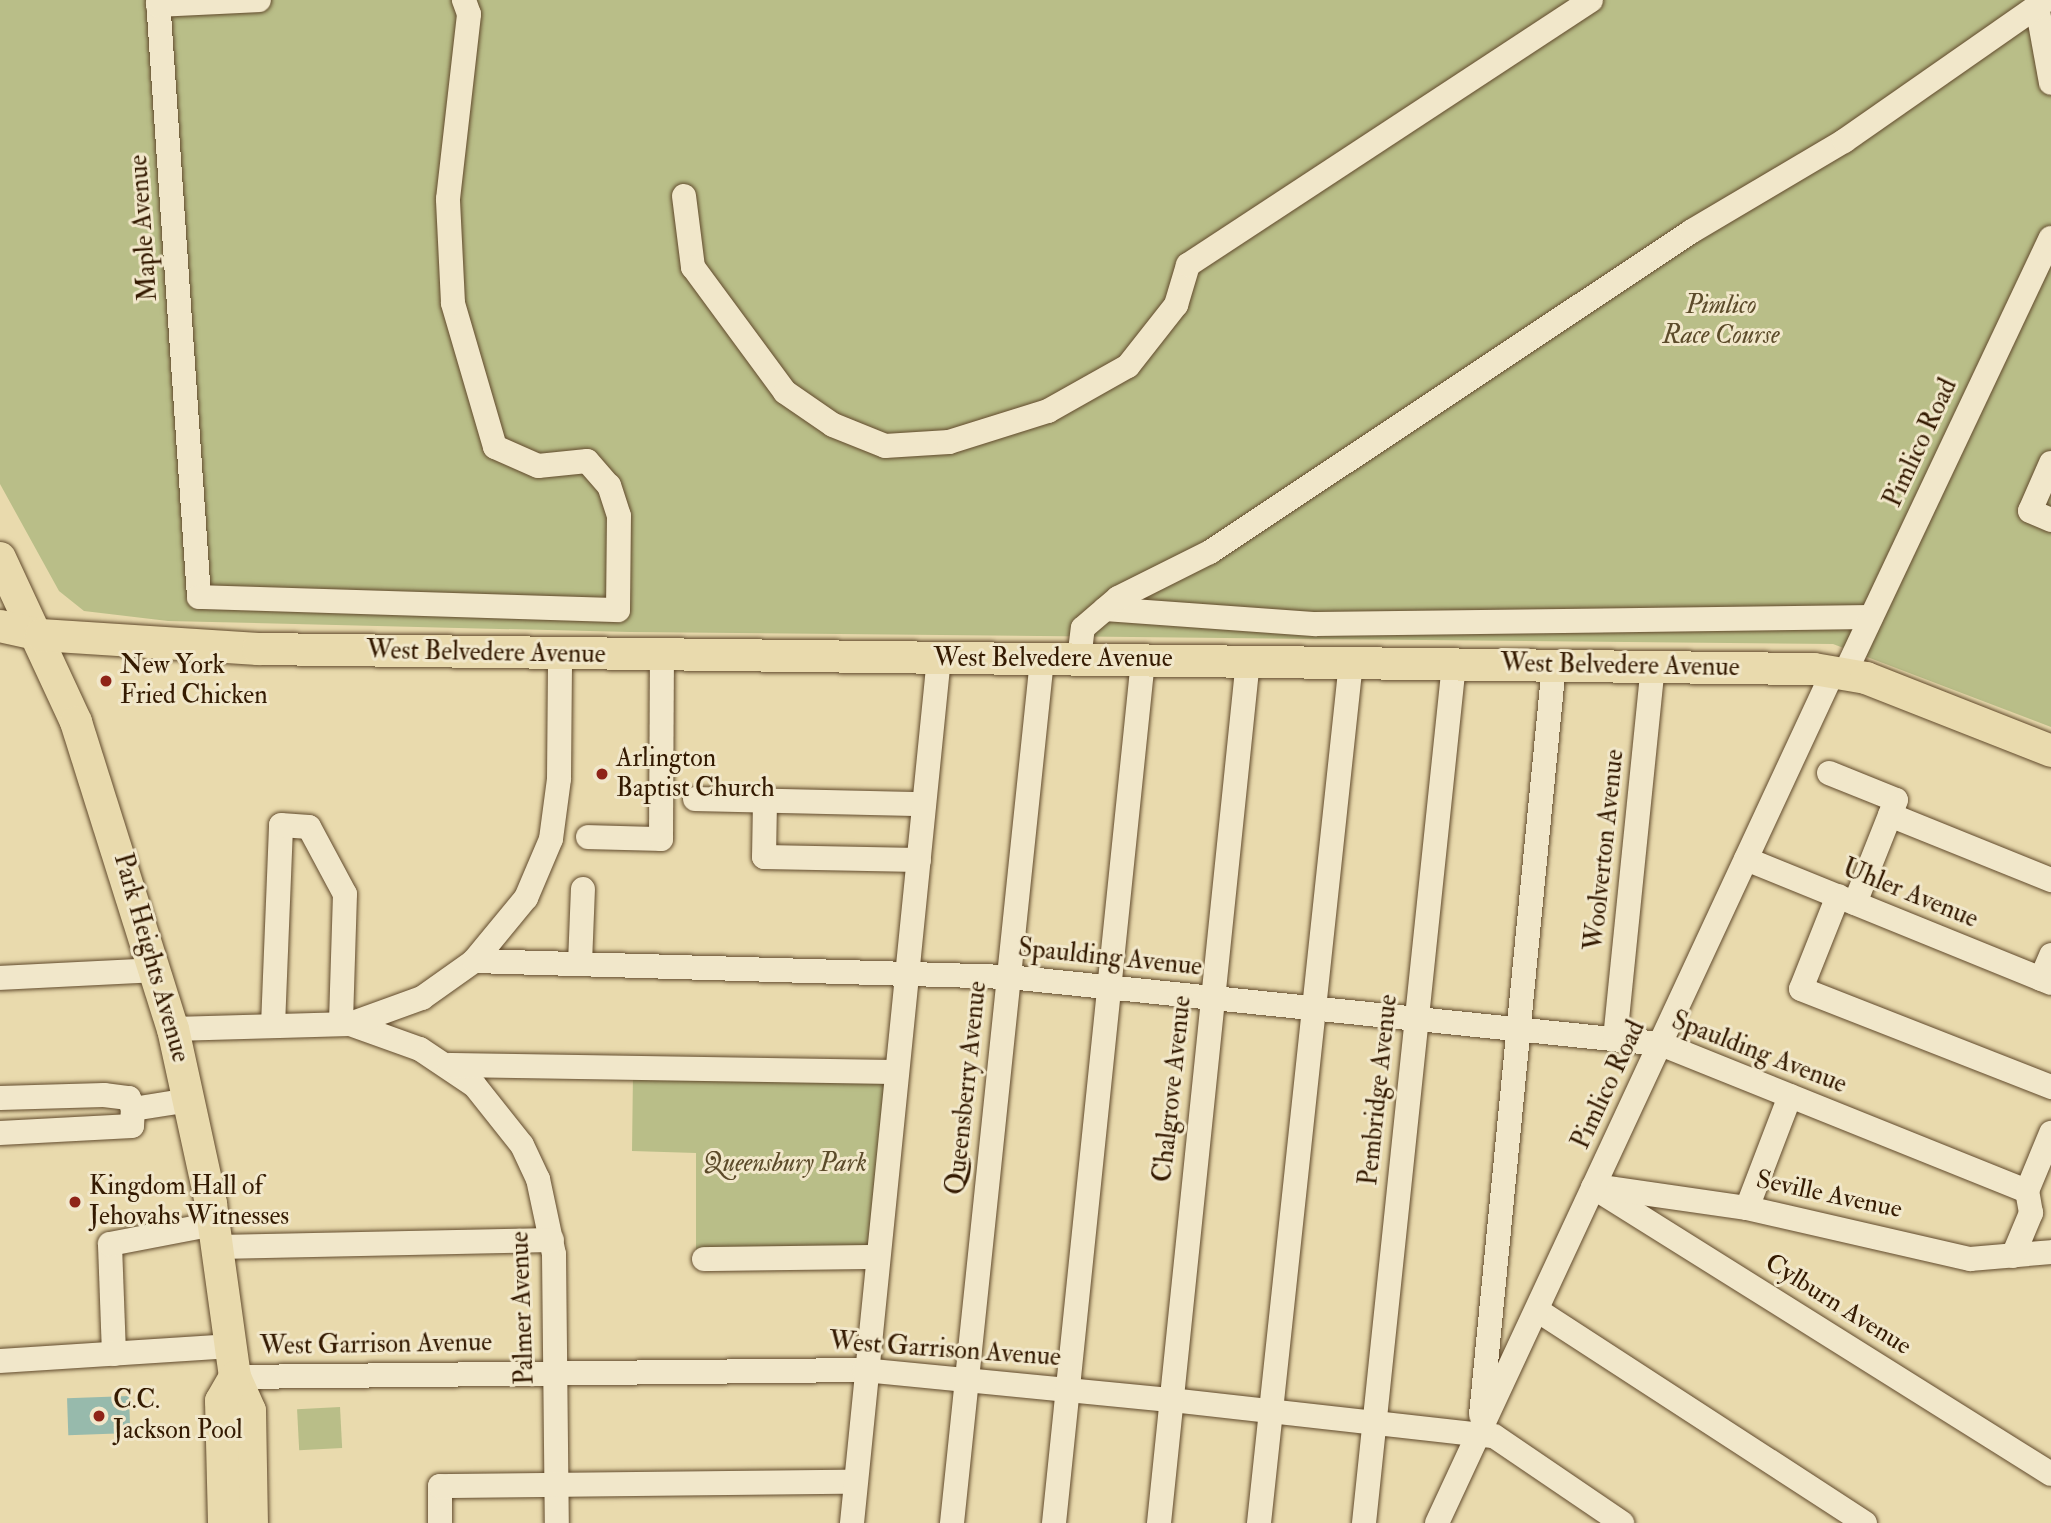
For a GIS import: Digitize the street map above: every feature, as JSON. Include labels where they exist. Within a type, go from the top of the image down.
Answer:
[{"type":"main road","name":"Park Heights Avenue","points":[[0,558],[41,635],[102,794],[173,1029],[190,1100],[216,1235],[234,1362],[250,1411],[252,1523]]},
{"type":"main road","name":"West Belvedere Avenue","points":[[0,626],[41,635],[258,649],[560,655],[1248,660],[1653,666],[1839,672],[2051,751]]},
{"type":"main road","name":"West Belvedere Avenue","points":[[0,650],[41,635]]},
{"type":"main road","points":[[224,1523],[222,1401],[234,1362]]},
{"type":"street","points":[[158,2],[259,0]]},
{"type":"street","name":"Maple Avenue","points":[[158,2],[199,597],[618,610],[618,516],[609,486],[587,461],[538,466],[495,447],[453,303],[448,199],[469,14],[464,0]]},
{"type":"street","points":[[684,196],[693,267],[785,392],[833,425],[885,446],[949,442],[1048,411],[1128,366],[1176,305],[1188,265],[1591,0]]},
{"type":"street","points":[[1079,659],[1083,628],[1105,609],[1210,552],[1692,231],[1844,141],[2042,3],[2051,83]]},
{"type":"street","name":"Pimlico Road","points":[[1437,1523],[1746,859],[1839,672],[1871,617],[2051,239]]},
{"type":"street","points":[[2051,463],[2030,511],[2051,520]]},
{"type":"street","points":[[1105,609],[1329,624],[1871,617]]},
{"type":"street","points":[[173,1029],[345,1024],[422,998],[474,961],[526,898],[551,839],[560,655]]},
{"type":"street","points":[[588,837],[661,839],[662,656]]},
{"type":"street","points":[[852,1523],[864,1370],[939,658]]},
{"type":"street","name":"Queensberry Avenue","points":[[952,1523],[1042,659]]},
{"type":"street","points":[[1054,1523],[1143,660]]},
{"type":"street","name":"Chalgrove Avenue","points":[[1159,1523],[1248,660]]},
{"type":"street","points":[[1259,1523],[1351,662]]},
{"type":"street","name":"Pembridge Avenue","points":[[1364,1523],[1454,664]]},
{"type":"street","points":[[1479,1433],[1554,665]]},
{"type":"street","name":"Woolverton Avenue","points":[[1615,1039],[1653,666]]},
{"type":"street","points":[[1829,773],[1896,800],[1801,989],[2051,1087]]},
{"type":"street","points":[[695,799],[925,804]]},
{"type":"street","points":[[765,801],[764,858],[919,860]]},
{"type":"street","points":[[1890,815],[2051,880]]},
{"type":"street","points":[[273,1026],[281,825],[309,827],[345,894],[345,1024]]},
{"type":"street","name":"Uhler Avenue","points":[[1746,859],[2046,981]]},
{"type":"street","points":[[580,963],[583,889]]},
{"type":"street","points":[[2046,981],[2051,955]]},
{"type":"street","name":"Spaulding Avenue","points":[[474,961],[908,970],[1009,977],[1661,1044],[2027,1191]]},
{"type":"street","points":[[0,978],[156,970]]},
{"type":"street","name":"Palmer Avenue","points":[[345,1024],[449,1065],[475,1086],[522,1145],[552,1240],[557,1523]]},
{"type":"street","points":[[449,1065],[897,1072]]},
{"type":"street","points":[[0,1098],[104,1095],[129,1098],[133,1109],[132,1126],[0,1133]]},
{"type":"street","points":[[1746,1208],[1790,1096]]},
{"type":"street","points":[[133,1109],[190,1100]]},
{"type":"street","points":[[2012,1256],[2031,1213],[2027,1191],[2051,1133]]},
{"type":"street","name":"Seville Avenue","points":[[1593,1187],[1746,1208],[1891,1237],[1948,1255],[1992,1262],[2012,1256],[2051,1252]]},
{"type":"street","name":"Cylburn Avenue","points":[[1593,1187],[2051,1474]]},
{"type":"street","points":[[114,1354],[110,1244],[216,1235],[552,1240]]},
{"type":"street","points":[[704,1259],[876,1257]]},
{"type":"street","points":[[1537,1310],[1865,1523]]},
{"type":"street","name":"West Garrison Avenue","points":[[0,1361],[114,1354],[234,1362],[556,1371],[864,1370],[1068,1389],[1494,1436],[1622,1523]]},
{"type":"street","points":[[440,1523],[440,1486],[855,1482]]},
{"type":"green space","name":"Pimlico Race Course","points":[[0,0],[2051,0],[2051,727],[1833,644],[630,632],[168,621],[84,611],[59,591],[0,484]]},
{"type":"green space","name":"Queensbury Park","points":[[633,1073],[890,1077],[872,1250],[696,1253],[696,1153],[632,1151]]},
{"type":"green space","points":[[340,1407],[342,1448],[299,1450],[297,1409]]},
{"type":"shaded area","name":"C.C. Jackson Pool","points":[[129,1396],[130,1433],[68,1435],[67,1398]]},
{"type":"place","name":"New York Fried Chicken","points":[[106,681]]},
{"type":"place","name":"Arlington Baptist Church","points":[[602,774]]},
{"type":"place","name":"Kingdom Hall of Jehovahs Witnesses","points":[[75,1202]]},
{"type":"place","name":"C.C. Jackson Pool","points":[[99,1416]]}]
